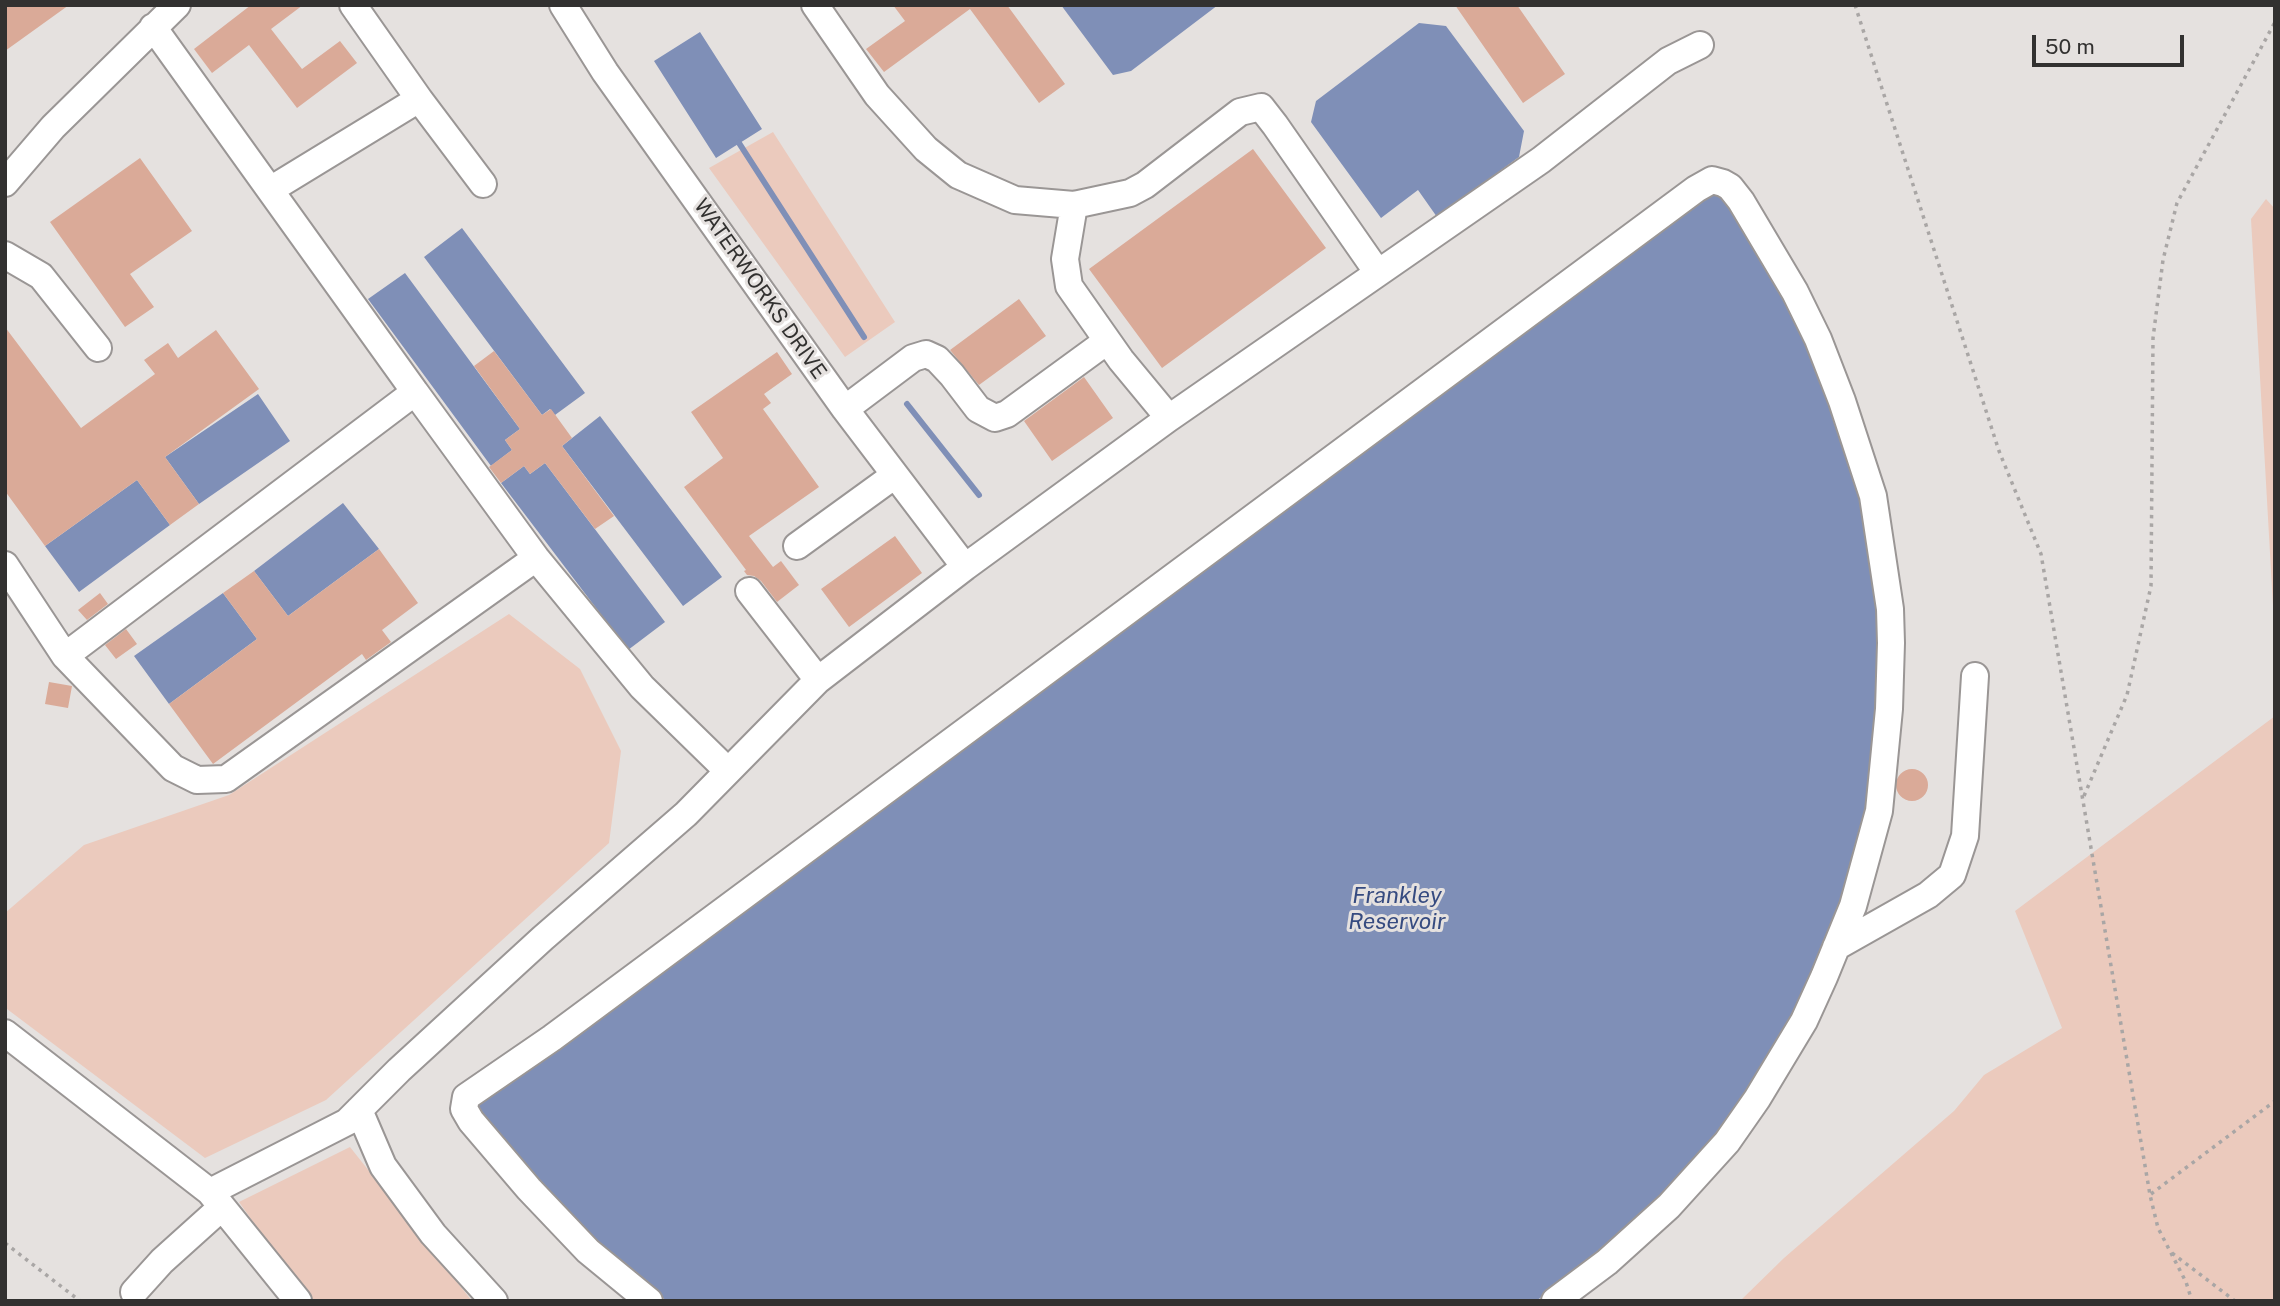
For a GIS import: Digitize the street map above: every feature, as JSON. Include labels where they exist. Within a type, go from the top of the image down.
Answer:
[{"type":"lane","points":[[5,183],[53,127],[177,5]]},
{"type":"lane","points":[[353,5],[418,99],[483,184]]},
{"type":"lane","name":"WATERWORKS DRIVE","points":[[563,5],[605,72],[845,409],[965,567]]},
{"type":"lane","points":[[815,5],[877,95],[926,149],[958,175],[1015,201],[1074,205],[1130,193],[1145,185],[1240,112],[1261,107],[1378,273]]},
{"type":"lane","points":[[153,27],[536,558],[642,687],[727,771]]},
{"type":"lane","points":[[134,1292],[216,1200],[347,1122],[399,1070],[533,948],[686,814],[817,680],[965,567],[1169,418],[1541,160],[1668,61],[1700,45]]},
{"type":"lane","points":[[270,190],[418,99]]},
{"type":"lane","points":[[649,1301],[589,1251],[529,1189],[471,1121],[464,1110],[466,1097],[564,1030],[1684,197],[1712,180],[1730,187],[1741,201],[1795,292],[1818,339],[1842,401],[1873,496],[1890,609],[1891,681],[1879,811],[1853,906],[1836,947],[1804,1021],[1757,1099],[1727,1142],[1669,1206],[1607,1262],[1555,1301]]},
{"type":"lane","points":[[1074,205],[1065,259],[1069,286],[1107,341],[1169,418]]},
{"type":"lane","points":[[5,255],[41,276],[97,348]]},
{"type":"lane","points":[[845,409],[913,358],[926,354],[937,359],[978,409],[995,418],[1007,414],[1107,341]]},
{"type":"lane","points":[[65,656],[415,392]]},
{"type":"lane","points":[[797,546],[895,475]]},
{"type":"lane","points":[[5,565],[65,656],[173,768],[197,780],[226,779],[536,558]]},
{"type":"lane","points":[[749,591],[817,680]]},
{"type":"lane","points":[[1836,947],[1928,895],[1952,875],[1965,836],[1975,676]]},
{"type":"lane","points":[[5,1033],[216,1200],[298,1301]]},
{"type":"lane","points":[[359,1110],[383,1166],[433,1234],[494,1301]]},
{"type":"path","points":[[1855,5],[1999,451],[2041,554],[2150,1195],[2158,1228],[2186,1282],[2192,1301]]},
{"type":"path","points":[[2083,798],[2127,695],[2151,586],[2154,338],[2163,260],[2177,203],[2275,22]]},
{"type":"path","points":[[2150,1195],[2275,1101]]},
{"type":"path","points":[[5,1243],[80,1301]]},
{"type":"path","points":[[2170,1251],[2235,1301]]},
{"type":"shaded area","points":[[773,132],[895,322],[845,357],[709,168]]},
{"type":"shaded area","points":[[2266,199],[2275,209],[2275,641],[2251,219]]},
{"type":"shaded area","points":[[509,614],[580,669],[621,751],[609,843],[326,1100],[205,1158],[7,1009],[5,913],[84,845],[229,795]]},
{"type":"shaded area","points":[[2275,716],[2275,1301],[1740,1301],[1784,1258],[1954,1111],[1984,1075],[2062,1028],[2015,911]]},
{"type":"shaded area","points":[[350,1147],[472,1301],[309,1301],[239,1202]]},
{"type":"water","points":[[1061,5],[1218,5],[1131,71],[1113,75]]},
{"type":"water","points":[[1419,23],[1446,26],[1524,131],[1519,157],[1437,217],[1418,190],[1381,218],[1311,122],[1316,101]]},
{"type":"water","points":[[700,32],[762,129],[716,158],[654,61]]},
{"type":"water","name":"Frankley Reservoir","points":[[1717,190],[1762,255],[1790,303],[1860,478],[1883,627],[1873,783],[1841,909],[1793,1022],[1714,1140],[1644,1215],[1536,1301],[667,1301],[565,1215],[474,1105]]},
{"type":"water","points":[[462,228],[585,393],[555,415],[550,409],[542,415],[424,257]]},
{"type":"water","points":[[405,273],[520,429],[505,440],[512,450],[491,466],[368,299]]},
{"type":"water","points":[[258,394],[290,441],[199,504],[165,457]]},
{"type":"water","points":[[600,416],[722,577],[683,606],[562,446]]},
{"type":"water","points":[[545,463],[665,622],[628,650],[501,483],[524,466],[530,474]]},
{"type":"water","points":[[137,480],[170,525],[79,592],[45,546]]},
{"type":"water","points":[[343,503],[379,549],[288,616],[254,571]]},
{"type":"water","points":[[223,593],[257,639],[169,704],[134,656]]},
{"type":"building","points":[[5,5],[69,5],[5,51]]},
{"type":"building","points":[[251,5],[303,5],[271,29],[302,69],[340,41],[357,63],[297,108],[249,45],[212,73],[194,49]]},
{"type":"building","points":[[893,5],[1007,5],[1065,84],[1039,103],[970,9],[884,72],[866,49],[905,21]]},
{"type":"building","points":[[1455,5],[1517,5],[1565,74],[1523,103]]},
{"type":"building","points":[[1253,149],[1326,248],[1162,368],[1089,269]]},
{"type":"building","points":[[140,158],[192,231],[130,274],[154,307],[125,327],[50,222]]},
{"type":"building","points":[[1019,299],[1046,336],[979,385],[950,350]]},
{"type":"building","points":[[5,327],[81,428],[155,374],[144,360],[168,343],[178,358],[216,330],[259,389],[165,457],[199,504],[170,525],[137,480],[45,546],[5,491]]},
{"type":"building","points":[[494,351],[542,415],[551,409],[572,438],[562,446],[614,516],[595,529],[545,463],[530,474],[524,466],[501,483],[489,467],[512,450],[505,440],[520,429],[474,366]]},
{"type":"building","points":[[777,352],[792,374],[764,394],[771,403],[763,409],[819,487],[749,536],[773,567],[781,561],[799,585],[777,602],[761,581],[747,575],[684,487],[723,458],[691,412]]},
{"type":"building","points":[[1084,377],[1113,418],[1052,461],[1024,421]]},
{"type":"building","points":[[895,536],[922,573],[849,627],[821,589]]},
{"type":"building","points":[[379,549],[418,603],[382,630],[391,642],[366,660],[362,654],[213,764],[169,704],[257,639],[223,593],[254,571],[288,616]]},
{"type":"building","points":[[100,593],[108,604],[87,620],[78,610]]},
{"type":"building","points":[[126,629],[137,644],[116,659],[105,645]]},
{"type":"building","points":[[49,682],[72,686],[68,708],[45,704]]},
{"type":"building","points":[[1912,769],[1923,774],[1928,785],[1923,796],[1912,801],[1901,796],[1896,785],[1901,774]]},
{"type":"waterway","points":[[739,143],[864,337]]},
{"type":"waterway","points":[[907,404],[979,495]]}]
